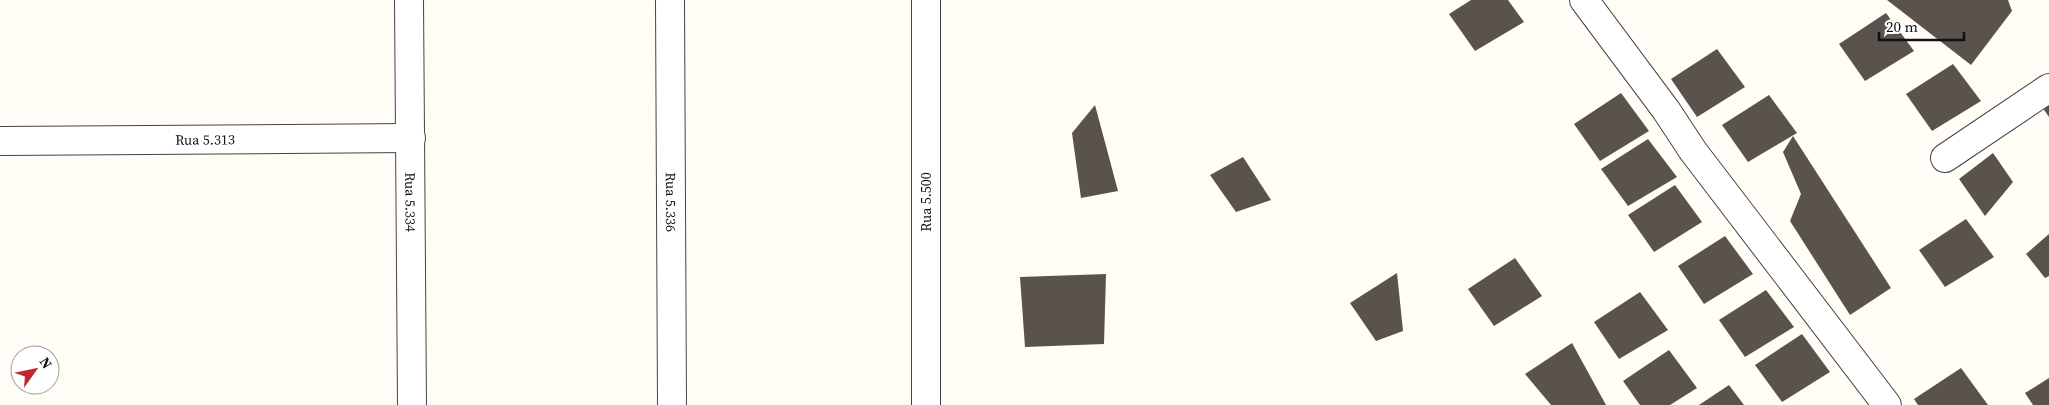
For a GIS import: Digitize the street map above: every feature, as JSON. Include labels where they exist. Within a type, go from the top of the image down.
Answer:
[{"type":"street","name":"Rua 5.334","points":[[409,0],[412,405]]},
{"type":"street","name":"Rua 5.336","points":[[670,0],[672,405]]},
{"type":"street","name":"Rua 5.500","points":[[926,0],[926,405]]},
{"type":"street","points":[[1584,0],[1666,110],[1693,151],[1887,405]]},
{"type":"street","points":[[1945,158],[2049,88]]},
{"type":"street","name":"Rua 5.313","points":[[0,141],[411,138]]},
{"type":"building","points":[[1471,0],[1508,0],[1524,22],[1475,51],[1449,14]]},
{"type":"building","points":[[1887,0],[2008,0],[2012,11],[1971,65]]},
{"type":"building","points":[[1886,13],[1914,51],[1865,81],[1839,44]]},
{"type":"building","points":[[1717,49],[1745,87],[1697,117],[1671,79]]},
{"type":"building","points":[[1953,64],[1981,101],[1932,131],[1906,94]]},
{"type":"building","points":[[1621,93],[1649,131],[1600,161],[1574,124]]},
{"type":"building","points":[[1769,95],[1797,133],[1748,162],[1722,125]]},
{"type":"building","points":[[2049,102],[2049,117],[2042,107]]},
{"type":"building","points":[[1095,105],[1118,191],[1081,198],[1072,133]]},
{"type":"building","points":[[1793,136],[1891,288],[1850,315],[1790,221],[1801,194],[1783,152]]},
{"type":"building","points":[[1648,139],[1677,177],[1628,206],[1601,169]]},
{"type":"building","points":[[1993,153],[2013,182],[1985,216],[1959,179]]},
{"type":"building","points":[[1243,157],[1271,200],[1236,212],[1210,175]]},
{"type":"building","points":[[1675,185],[1702,222],[1654,252],[1628,215]]},
{"type":"building","points":[[1966,219],[1994,257],[1945,287],[1919,250]]},
{"type":"building","points":[[2049,234],[2049,276],[2045,278],[2026,254]]},
{"type":"building","points":[[1725,236],[1753,274],[1704,304],[1678,266]]},
{"type":"building","points":[[1515,258],[1542,296],[1494,326],[1468,289]]},
{"type":"building","points":[[1397,273],[1403,331],[1376,341],[1350,303]]},
{"type":"building","points":[[1106,274],[1104,344],[1025,347],[1020,277]]},
{"type":"building","points":[[1766,290],[1794,327],[1745,357],[1719,320]]},
{"type":"building","points":[[1640,292],[1668,330],[1619,359],[1594,322]]},
{"type":"building","points":[[1802,334],[1830,372],[1782,402],[1755,365]]},
{"type":"building","points":[[1572,343],[1606,405],[1551,405],[1525,374]]},
{"type":"building","points":[[1669,350],[1697,388],[1670,405],[1640,405],[1623,381]]},
{"type":"building","points":[[1961,368],[1988,405],[1918,405],[1914,399]]},
{"type":"building","points":[[2049,378],[2049,405],[2033,405],[2025,393]]},
{"type":"building","points":[[1729,385],[1744,405],[1699,405]]}]
